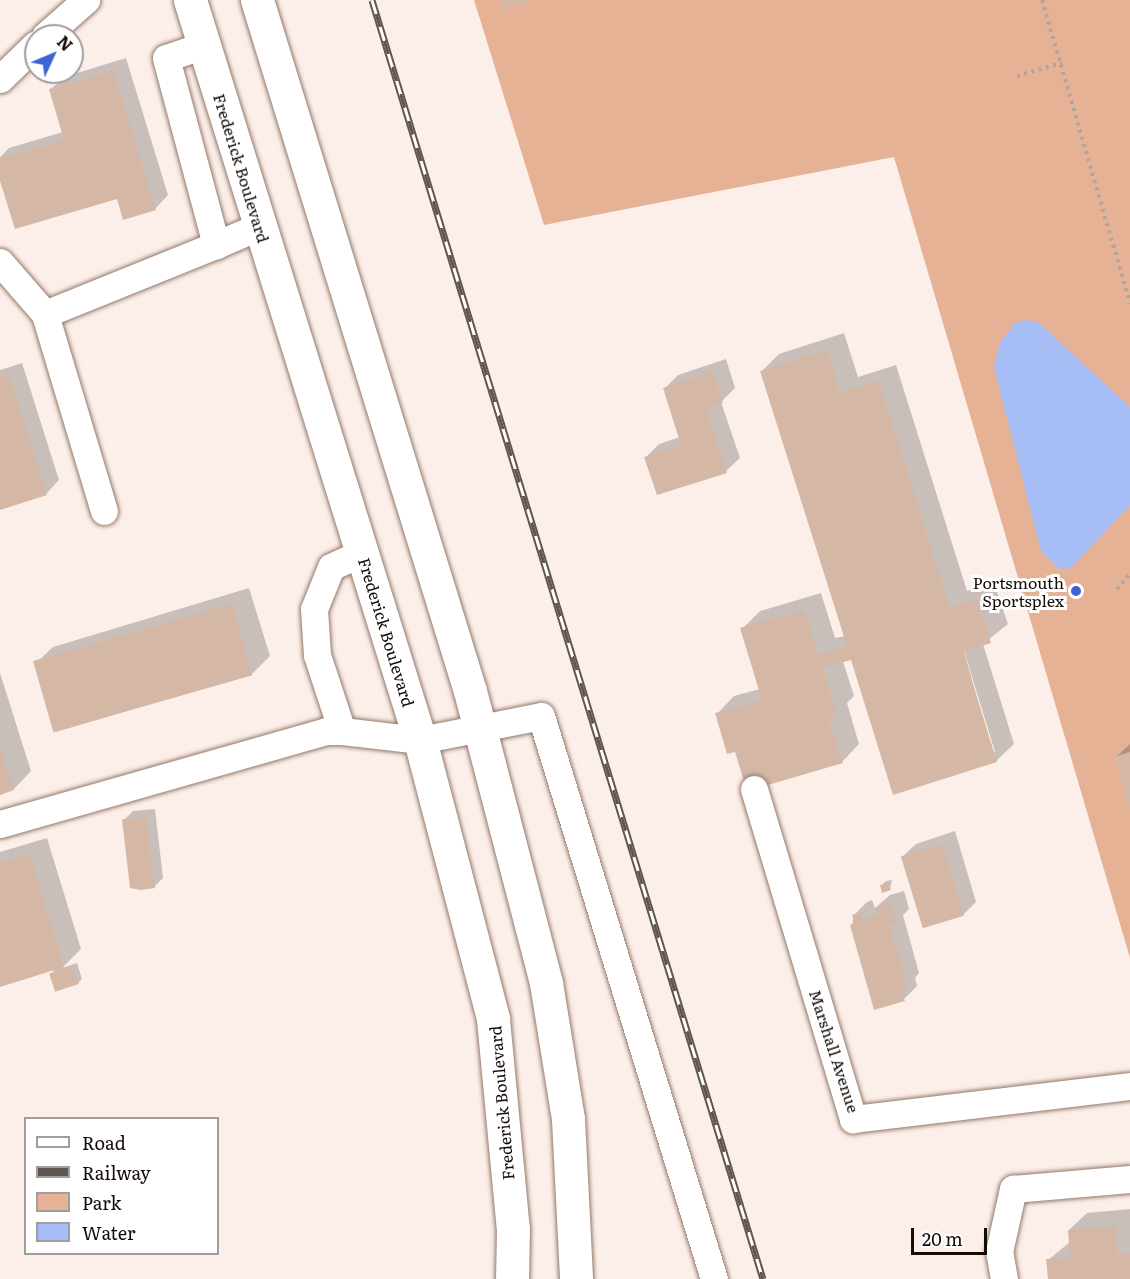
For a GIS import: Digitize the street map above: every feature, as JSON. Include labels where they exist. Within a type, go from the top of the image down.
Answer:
[{"type":"main road","name":"Frederick Boulevard","points":[[190,0],[420,740],[493,1018],[513,1229],[512,1279]]},
{"type":"main road","points":[[257,0],[480,728],[546,983],[567,1119],[576,1279]]},
{"type":"street","points":[[59,24],[86,0]]},
{"type":"street","points":[[204,45],[166,58],[216,245]]},
{"type":"street","points":[[0,79],[24,56]]},
{"type":"street","points":[[45,314],[260,226]]},
{"type":"street","points":[[0,262],[45,314],[104,511]]},
{"type":"street","points":[[342,731],[316,655],[314,609],[331,567],[363,552]]},
{"type":"street","points":[[0,824],[326,731],[420,740],[541,716],[714,1279]]},
{"type":"street","name":"Marshall Avenue","points":[[754,789],[853,1119],[1130,1086]]},
{"type":"street","points":[[1004,1279],[999,1252],[1013,1189],[1130,1179]]},
{"type":"path","points":[[1042,0],[1130,303]]},
{"type":"path","points":[[1017,76],[1062,63]]},
{"type":"path","points":[[1117,589],[1130,574]]},
{"type":"green space","name":"Portsmouth Sportsplex","points":[[474,0],[1130,0],[1130,958],[894,157],[544,225]]},
{"type":"water","points":[[1027,320],[1039,323],[1130,407],[1130,505],[1071,568],[1059,569],[1041,551],[994,367],[1000,342],[1015,323]]},
{"type":"building","points":[[499,0],[535,0],[502,11]]},
{"type":"building","points":[[113,70],[156,210],[123,220],[117,199],[15,229],[0,181],[0,159],[64,140],[49,89],[66,84],[84,84],[84,79]]},
{"type":"building","points":[[827,350],[840,393],[879,381],[950,608],[977,599],[991,643],[963,652],[997,762],[893,795],[851,660],[823,668],[837,714],[828,717],[843,763],[747,791],[735,752],[727,754],[715,713],[762,700],[740,628],[804,610],[818,655],[847,646],[760,371]]},
{"type":"building","points":[[713,371],[723,403],[706,408],[727,473],[657,495],[644,457],[681,445],[663,388]]},
{"type":"building","points":[[9,375],[47,495],[0,510],[0,378]]},
{"type":"building","points":[[232,604],[252,675],[53,732],[33,661]]},
{"type":"building","points":[[0,746],[14,790],[0,795]]},
{"type":"building","points":[[1130,752],[1130,809],[1129,809],[1114,757]]},
{"type":"building","points":[[146,817],[155,888],[141,890],[130,888],[122,819]]},
{"type":"building","points":[[942,844],[964,916],[923,928],[901,857]]},
{"type":"building","points":[[30,854],[64,967],[0,987],[0,863]]},
{"type":"building","points":[[888,883],[891,890],[882,893],[880,885]]},
{"type":"building","points":[[890,903],[897,923],[889,926],[905,975],[906,988],[901,990],[905,1001],[874,1010],[850,925],[855,923],[852,915],[859,913],[862,920],[878,915],[875,908]]},
{"type":"building","points":[[73,966],[79,984],[55,992],[49,974]]},
{"type":"building","points":[[1116,1226],[1118,1254],[1130,1254],[1130,1279],[1048,1279],[1046,1259],[1070,1258],[1068,1230]]},
{"type":"railway","points":[[372,0],[763,1279]]},
{"type":"place","name":"Portsmouth Sportsplex","points":[[1076,591]]}]
